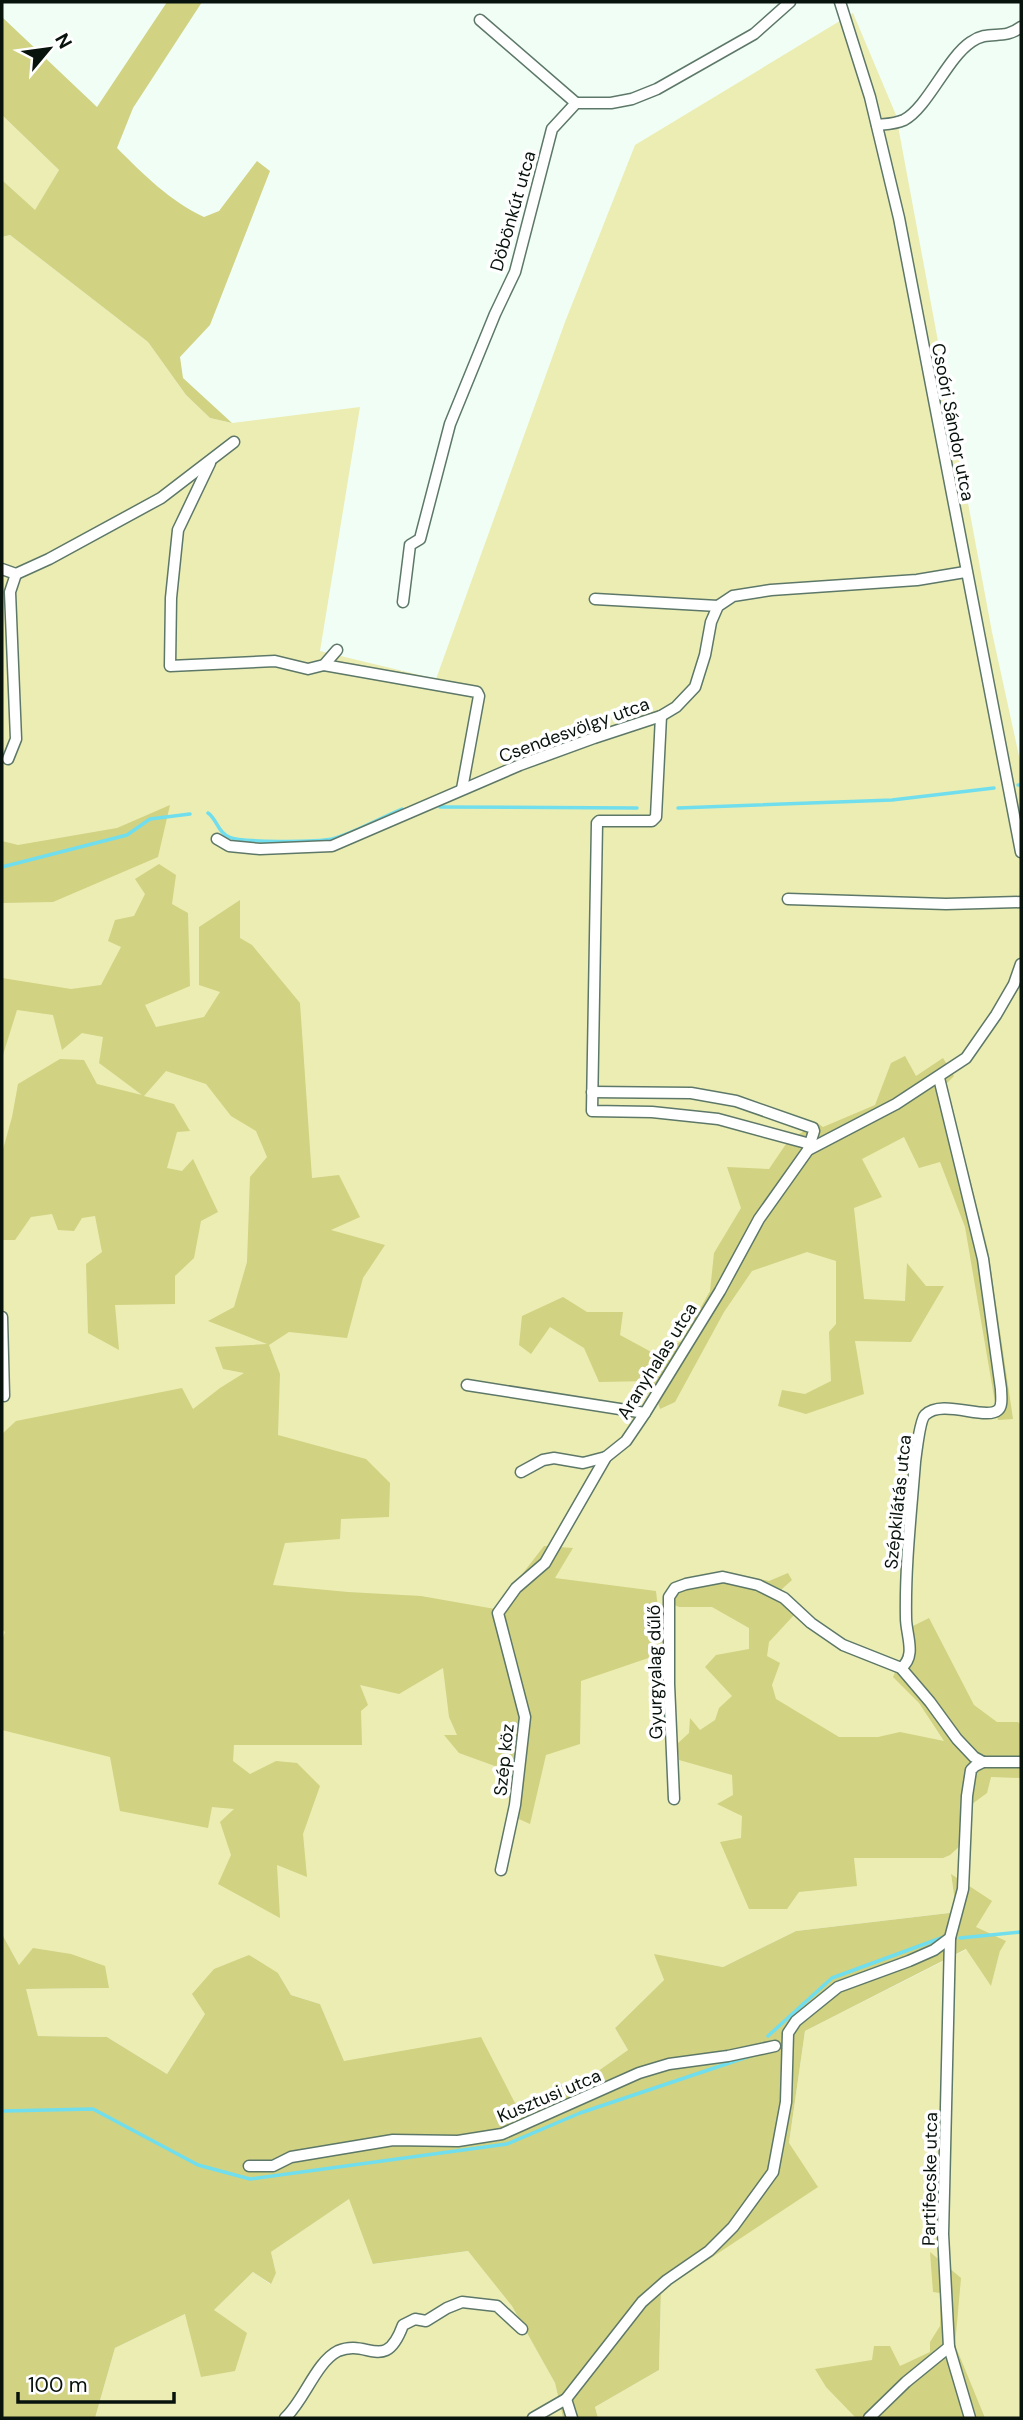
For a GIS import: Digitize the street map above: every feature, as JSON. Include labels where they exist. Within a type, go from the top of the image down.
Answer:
[{"type":"street","points":[[480,20],[576,103],[611,103],[632,99],[657,89],[754,34],[790,2]]},
{"type":"street","name":"Csoóri Sándor utca","points":[[840,2],[877,125],[899,218],[1021,852]]},
{"type":"street","points":[[877,125],[893,124],[911,115],[971,41],[987,35],[1009,36],[1021,27]]},
{"type":"street","name":"Döbönkút utca","points":[[403,602],[411,545],[420,539],[450,424],[515,272],[552,129],[576,103]]},
{"type":"street","points":[[8,759],[16,739],[10,592],[16,575],[161,498],[234,442]]},
{"type":"street","points":[[209,463],[178,530],[171,598],[170,666],[275,661],[308,669],[324,666],[477,692],[480,696],[462,789]]},
{"type":"street","points":[[2,569],[16,575]]},
{"type":"street","points":[[596,599],[718,606],[733,596],[744,593],[917,580],[965,572]]},
{"type":"street","name":"Csendesvölgy utca","points":[[217,839],[229,846],[260,849],[332,846],[462,789],[594,737],[661,716],[676,707],[695,687],[711,622],[718,606]]},
{"type":"street","points":[[324,666],[337,650]]},
{"type":"street","points":[[592,1091],[691,1093],[736,1101],[813,1128],[814,1131],[809,1147],[718,1119],[652,1112],[592,1111],[592,1091],[597,823],[652,821],[656,817],[661,716]]},
{"type":"street","points":[[788,899],[946,904],[1021,902]]},
{"type":"street","name":"Aranyhalas utca","points":[[498,1613],[516,1588],[545,1563],[606,1457],[626,1441],[645,1413],[720,1291],[759,1219],[809,1147],[895,1104],[966,1058],[975,1048],[1014,984],[1021,964]]},
{"type":"street","name":"Szépkilátás utca","points":[[901,1668],[910,1656],[906,1622],[906,1577],[916,1450],[922,1419],[932,1411],[942,1408],[990,1413],[1001,1407],[1001,1389],[982,1259],[939,1077]]},
{"type":"street","points":[[2,1317],[4,1396]]},
{"type":"street","points":[[467,1385],[645,1413]]},
{"type":"street","points":[[521,1472],[543,1460],[554,1458],[583,1463],[606,1457]]},
{"type":"street","name":"Gyurgyalag dűlő","points":[[674,1799],[668,1684],[669,1597],[675,1588],[723,1577],[758,1585],[784,1598],[811,1623],[843,1645],[901,1668],[957,1739],[974,1757],[983,1762]]},
{"type":"street","name":"Szép köz","points":[[498,1613],[525,1717],[514,1812],[501,1870]]},
{"type":"street","points":[[533,2418],[566,2399],[642,2302],[667,2280],[709,2251],[733,2227],[773,2172],[786,2102],[788,2033],[796,2021],[838,1987],[909,1961],[934,1950],[950,1938],[963,1889],[967,1796],[971,1770],[983,1762],[1021,1762]]},
{"type":"street","name":"Partifecske utca","points":[[950,1938],[943,2234],[949,2347],[970,2418]]},
{"type":"street","name":"Kusztusi utca","points":[[249,2166],[272,2166],[291,2157],[393,2140],[458,2141],[502,2134],[639,2073],[669,2064],[775,2046]]},
{"type":"street","points":[[285,2418],[294,2410],[327,2359],[349,2347],[382,2353],[393,2346],[404,2325],[415,2319],[426,2321],[463,2302],[497,2306],[522,2329]]},
{"type":"street","points":[[869,2418],[906,2382],[949,2347]]},
{"type":"street","points":[[566,2399],[572,2418]]},
{"type":"green space","points":[[167,2],[202,2],[133,108],[117,148],[169,195],[204,217],[219,211],[257,161],[270,171],[210,325],[180,357],[183,378],[232,423],[210,418],[186,395],[148,342],[10,235],[2,237],[2,180],[35,210],[59,170],[2,115],[2,17],[97,107]]},
{"type":"green space","points":[[853,13],[896,115],[992,632],[1021,765],[1021,2418],[598,2418],[595,2407],[659,2370],[661,2292],[789,2143],[805,2031],[967,1949],[991,1985],[1000,1951],[976,1927],[951,1875],[957,1908],[949,1913],[796,1931],[723,1967],[655,1955],[664,1980],[615,2028],[628,2050],[598,2071],[515,2104],[480,2038],[344,2062],[320,2004],[291,1995],[278,1973],[205,2014],[167,2074],[107,2037],[38,2036],[25,1989],[109,1988],[19,1965],[2,1934],[2,237],[10,235],[148,342],[186,395],[210,418],[232,423],[360,407],[320,651],[436,679],[565,322],[635,145]]},
{"type":"green space","points":[[2,115],[59,170],[35,211],[2,180]]},
{"type":"green space","points":[[170,805],[158,857],[53,902],[2,903],[2,841],[18,845],[117,828]]},
{"type":"green space","points":[[159,864],[176,875],[172,904],[188,913],[190,986],[145,1005],[156,1027],[204,1017],[220,992],[199,985],[199,927],[240,900],[240,938],[252,945],[300,1003],[312,1178],[339,1175],[360,1217],[331,1230],[385,1245],[363,1278],[347,1338],[289,1332],[269,1345],[280,1374],[278,1435],[366,1459],[390,1483],[389,1517],[341,1519],[340,1539],[285,1543],[273,1585],[421,1596],[495,1609],[544,1546],[573,1548],[555,1578],[656,1591],[663,1653],[581,1681],[580,1744],[546,1755],[530,1824],[510,1815],[514,1773],[459,1753],[444,1735],[457,1735],[449,1717],[443,1668],[399,1694],[360,1685],[368,1705],[361,1711],[362,1745],[234,1745],[233,1761],[250,1774],[276,1761],[297,1763],[320,1786],[303,1834],[307,1877],[277,1865],[280,1918],[218,1884],[231,1855],[220,1822],[234,1809],[212,1807],[208,1828],[120,1811],[110,1757],[2,1730],[2,1640],[5,1632],[2,1629],[2,1434],[16,1421],[182,1388],[193,1409],[244,1373],[223,1369],[215,1347],[267,1344],[208,1321],[234,1307],[247,1262],[250,1177],[267,1157],[256,1131],[231,1116],[206,1084],[166,1071],[144,1096],[174,1104],[190,1131],[177,1132],[167,1168],[182,1171],[193,1159],[218,1212],[201,1221],[194,1258],[175,1276],[175,1304],[115,1305],[119,1350],[88,1333],[86,1264],[102,1252],[95,1216],[82,1218],[74,1231],[58,1230],[52,1214],[31,1217],[15,1240],[2,1240],[2,1153],[18,1084],[60,1059],[84,1060],[97,1084],[142,1095],[99,1063],[103,1037],[82,1033],[62,1050],[53,1015],[17,1010],[2,1058],[2,978],[71,989],[101,985],[121,947],[108,941],[115,920],[134,916],[145,894],[135,879]]},
{"type":"green space","points":[[905,1056],[916,1076],[943,1058],[954,1076],[946,1084],[988,1250],[1013,1419],[998,1420],[965,1227],[940,1162],[919,1168],[904,1137],[862,1159],[882,1197],[854,1208],[864,1299],[905,1301],[907,1263],[926,1286],[944,1286],[911,1342],[855,1341],[864,1394],[806,1414],[778,1406],[782,1390],[805,1394],[831,1381],[829,1332],[836,1324],[836,1261],[807,1252],[752,1271],[724,1312],[675,1402],[660,1409],[651,1381],[599,1382],[584,1348],[550,1327],[531,1354],[519,1345],[522,1316],[563,1297],[587,1312],[623,1312],[620,1335],[655,1354],[682,1341],[710,1291],[714,1253],[741,1208],[727,1167],[769,1169],[786,1144],[816,1122],[823,1127],[875,1105],[891,1063]]},
{"type":"green space","points":[[788,1573],[792,1580],[782,1589],[778,1599],[794,1615],[769,1642],[767,1656],[780,1663],[772,1685],[776,1699],[839,1737],[878,1737],[900,1732],[944,1741],[919,1703],[893,1677],[906,1647],[909,1628],[929,1618],[974,1705],[997,1722],[1018,1722],[1021,1725],[1021,1778],[991,1777],[987,1793],[964,1810],[962,1844],[950,1855],[943,1858],[854,1858],[857,1886],[799,1892],[787,1909],[749,1909],[720,1842],[741,1838],[742,1816],[717,1804],[733,1795],[732,1775],[679,1760],[677,1744],[689,1733],[690,1718],[700,1730],[715,1720],[719,1708],[732,1696],[705,1667],[716,1655],[749,1649],[749,1628],[712,1607],[679,1607],[662,1599],[700,1575],[740,1575],[769,1581]]},
{"type":"green space","points":[[951,1874],[992,1901],[976,1927],[1006,1941],[1000,1951],[991,1986],[966,1949],[805,2031],[789,2143],[818,2187],[661,2291],[659,2370],[595,2407],[598,2418],[563,2418],[555,2383],[512,2306],[468,2251],[373,2264],[349,2199],[271,2252],[276,2273],[271,2284],[253,2272],[214,2310],[247,2333],[235,2371],[201,2377],[185,2314],[115,2348],[95,2418],[2,2418],[2,1934],[19,1965],[33,1948],[71,1954],[105,1966],[109,1988],[26,1989],[38,2036],[107,2037],[167,2074],[205,2014],[192,1994],[214,1969],[249,1955],[278,1973],[291,1995],[320,2004],[344,2061],[481,2037],[515,2103],[598,2071],[628,2050],[615,2028],[664,1980],[654,1954],[723,1967],[796,1931],[949,1913],[956,1908]]},
{"type":"green space","points":[[350,2198],[374,2264],[468,2251],[512,2305],[555,2383],[563,2418],[95,2418],[115,2348],[185,2314],[214,2310],[253,2272],[270,2284],[276,2273],[271,2252]]},
{"type":"green space","points":[[930,2252],[961,2278],[955,2345],[985,2418],[853,2418],[855,2417],[826,2387],[815,2369],[872,2360],[874,2346],[890,2346],[900,2366],[930,2352],[930,2342],[940,2326],[940,2293],[933,2292]]},
{"type":"waterway","points":[[678,808],[892,800],[994,788]]},
{"type":"waterway","points":[[440,807],[637,808]]},
{"type":"waterway","points":[[208,813],[229,837],[296,841],[332,839],[402,809]]},
{"type":"waterway","points":[[2,867],[127,835],[150,819],[190,814]]},
{"type":"waterway","points":[[960,1938],[1021,1932]]},
{"type":"waterway","points":[[768,2036],[832,1978],[941,1938]]},
{"type":"waterway","points":[[2,2111],[93,2109],[198,2165],[250,2179],[507,2144],[580,2113],[753,2055]]}]
